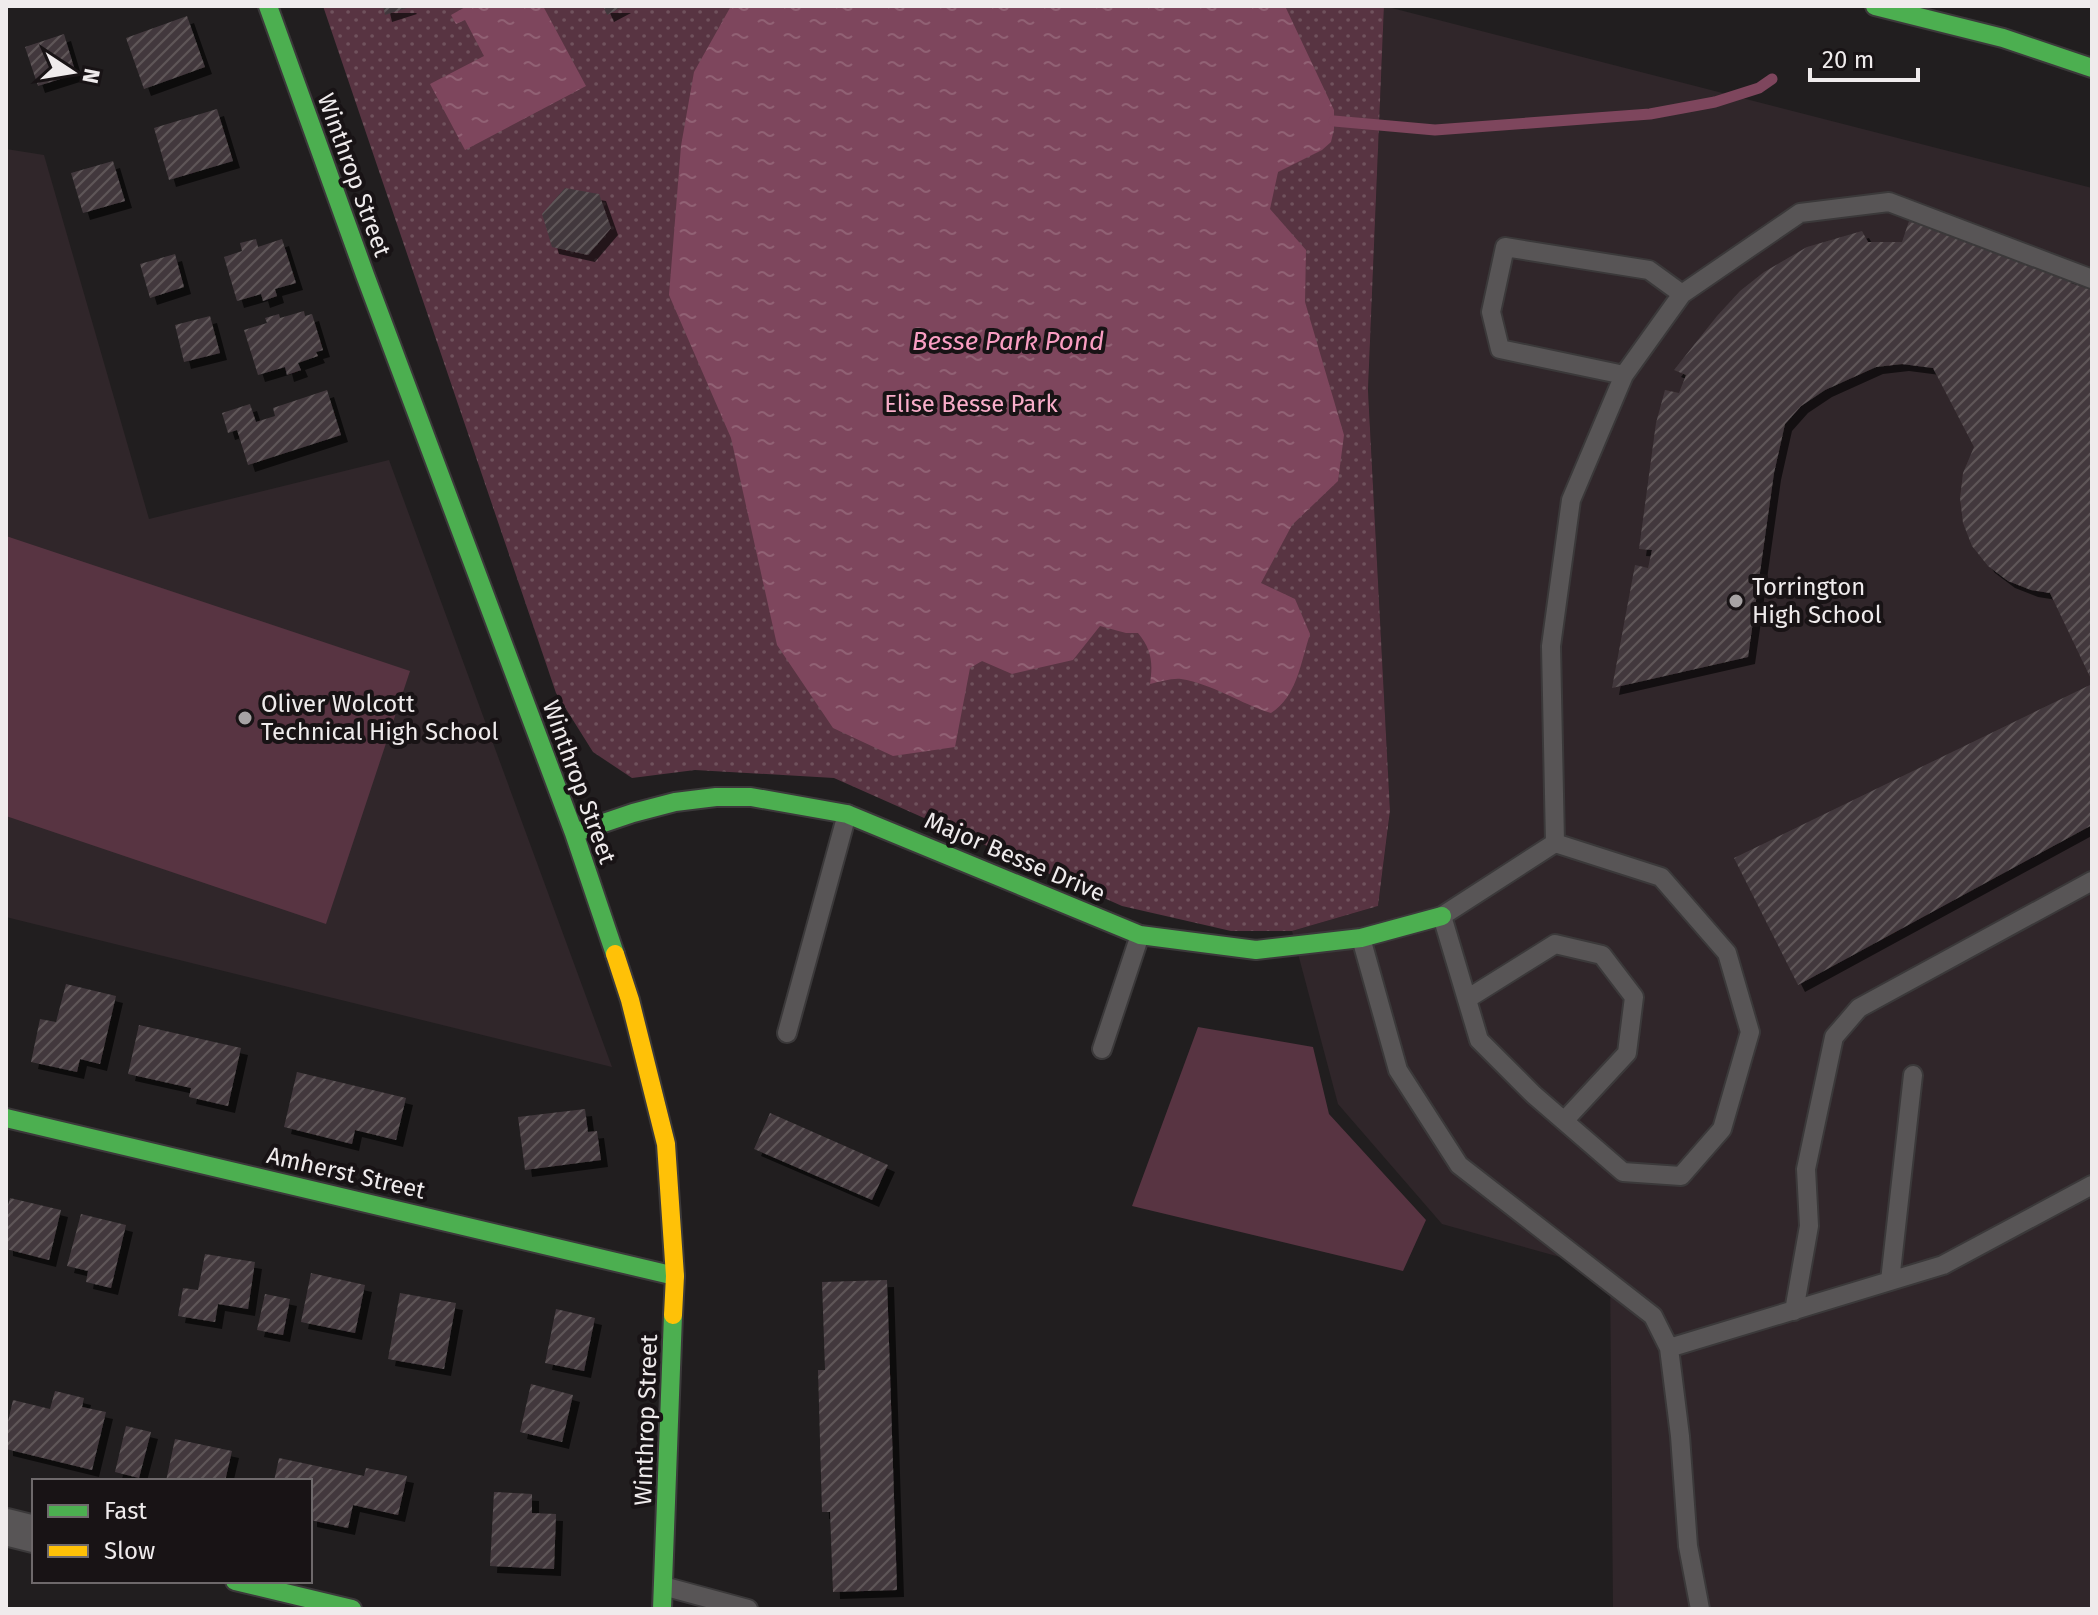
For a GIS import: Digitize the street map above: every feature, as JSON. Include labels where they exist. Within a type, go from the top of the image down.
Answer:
[{"type":"main road","name":"Winthrop Street","points":[[268,6],[574,833],[630,1000],[666,1144],[675,1276],[662,1609]]},
{"type":"main road","points":[[1875,6],[2003,38],[2092,68]]},
{"type":"main road","name":"Major Besse Drive","points":[[574,833],[615,817],[678,802],[737,796],[847,814],[1140,935],[1256,950],[1361,938],[1442,916]]},
{"type":"main road","name":"Amherst Street","points":[[6,1118],[675,1276]]},
{"type":"main road","points":[[240,1591],[352,1609]]},
{"type":"street","points":[[6,1527],[32,1534]]},
{"type":"lane","points":[[1555,843],[1551,646],[1571,500],[1624,375],[1682,294],[1800,213],[1889,202],[2092,279]]},
{"type":"lane","points":[[1624,375],[1500,349],[1491,312],[1505,247],[1649,270],[1682,294]]},
{"type":"lane","points":[[787,1033],[847,814]]},
{"type":"lane","points":[[1555,843],[1661,877],[1727,953],[1750,1032],[1722,1129],[1681,1176],[1623,1172],[1479,1040],[1442,916],[1555,843]]},
{"type":"lane","points":[[1794,1311],[1809,1226],[1806,1169],[1834,1037],[1859,1008],[2092,881]]},
{"type":"lane","points":[[1102,1049],[1140,935]]},
{"type":"lane","points":[[1361,938],[1398,1070],[1459,1165],[1653,1316],[1669,1348],[1680,1436],[1688,1546],[1700,1609]]},
{"type":"lane","points":[[1467,999],[1555,944],[1602,955],[1634,997],[1627,1053],[1564,1121]]},
{"type":"lane","points":[[1890,1281],[1913,1075]]},
{"type":"lane","points":[[1669,1348],[1943,1265],[2092,1185]]},
{"type":"lane","points":[[663,1586],[748,1609]]},
{"type":"shaded area","name":"Torrington High School","points":[[1384,6],[2092,188],[2092,1609],[1613,1609],[1610,1271],[1442,1224],[1338,1104],[1292,931],[1378,906],[1390,812],[1368,390]]},
{"type":"shaded area","name":"Oliver Wolcott Technical High School","points":[[6,149],[44,155],[149,519],[389,460],[612,1067],[6,917]]},
{"type":"green space","name":"Elise Besse Park","points":[[323,6],[1384,6],[1368,390],[1390,811],[1378,906],[1292,931],[1231,931],[1122,906],[834,778],[695,770],[632,778],[593,752],[556,693]]},
{"type":"green space","points":[[6,536],[410,671],[326,924],[6,816]]},
{"type":"green space","points":[[1198,1027],[1313,1047],[1329,1114],[1426,1220],[1403,1271],[1132,1206]]},
{"type":"water","points":[[467,6],[543,6],[586,86],[465,150],[430,84],[484,56],[465,20],[456,24],[451,15]]},
{"type":"water","name":"Besse Park Pond","points":[[731,6],[1285,6],[1334,110],[1334,129],[1331,142],[1322,150],[1278,172],[1270,209],[1306,250],[1305,302],[1344,435],[1338,481],[1292,525],[1261,583],[1295,599],[1310,634],[1292,688],[1287,698],[1271,713],[1193,682],[1177,679],[1150,684],[1150,657],[1138,633],[1100,626],[1073,660],[1012,674],[982,661],[970,668],[955,747],[893,756],[833,728],[777,645],[731,438],[669,295],[681,146],[694,72]]},
{"type":"building","points":[[383,6],[409,6],[410,7],[385,15]]},
{"type":"building","points":[[603,6],[624,6],[607,15]]},
{"type":"building","points":[[187,16],[205,67],[144,89],[126,38]]},
{"type":"building","points":[[64,34],[76,74],[38,86],[25,47]]},
{"type":"building","points":[[217,109],[233,161],[169,180],[154,128]]},
{"type":"building","points":[[113,161],[125,201],[83,213],[71,173]]},
{"type":"building","points":[[565,188],[599,194],[611,228],[588,255],[552,247],[542,214]]},
{"type":"building","points":[[1909,221],[2073,277],[2071,283],[2092,290],[2092,681],[2050,593],[2008,581],[1988,566],[1972,546],[1963,523],[1960,498],[1963,473],[1974,447],[1933,368],[1902,364],[1876,367],[1825,390],[1801,406],[1785,424],[1774,473],[1748,657],[1612,688],[1635,565],[1648,568],[1652,550],[1639,549],[1656,423],[1665,390],[1679,393],[1686,375],[1674,370],[1717,316],[1740,291],[1764,272],[1807,247],[1862,231],[1868,242],[1902,242]]},
{"type":"building","points":[[256,239],[258,247],[282,239],[296,283],[275,289],[277,296],[263,301],[261,294],[237,301],[224,257],[242,251],[240,243]]},
{"type":"building","points":[[175,254],[184,287],[150,298],[140,264]]},
{"type":"building","points":[[304,311],[305,316],[312,314],[323,350],[316,352],[318,356],[298,363],[301,370],[287,375],[285,367],[258,375],[244,330],[267,323],[265,318],[279,314],[280,318]]},
{"type":"building","points":[[210,316],[220,353],[184,362],[175,325]]},
{"type":"building","points":[[327,390],[341,435],[248,465],[237,430],[228,433],[222,413],[250,404],[256,422],[275,416],[273,408]]},
{"type":"building","points":[[2092,684],[2092,825],[1798,985],[1734,858]]},
{"type":"building","points":[[66,984],[116,996],[100,1064],[80,1059],[77,1072],[31,1062],[40,1019],[56,1022]]},
{"type":"building","points":[[139,1025],[241,1048],[228,1106],[189,1097],[191,1088],[128,1074]]},
{"type":"building","points":[[297,1072],[406,1098],[396,1140],[355,1130],[352,1144],[284,1127]]},
{"type":"building","points":[[585,1109],[588,1132],[597,1131],[601,1160],[525,1170],[518,1117]]},
{"type":"building","points":[[770,1113],[888,1165],[872,1200],[754,1149]]},
{"type":"building","points":[[10,1198],[61,1210],[49,1260],[6,1249],[6,1213]]},
{"type":"building","points":[[81,1214],[126,1225],[111,1288],[86,1282],[88,1271],[67,1266]]},
{"type":"building","points":[[205,1254],[255,1262],[248,1309],[218,1304],[215,1322],[178,1316],[183,1288],[198,1290]]},
{"type":"building","points":[[311,1273],[365,1285],[355,1333],[301,1322]]},
{"type":"building","points":[[887,1280],[897,1590],[833,1592],[830,1512],[822,1512],[818,1370],[825,1370],[822,1282]]},
{"type":"building","points":[[400,1293],[456,1303],[444,1369],[388,1359]]},
{"type":"building","points":[[265,1294],[290,1299],[283,1335],[257,1330]]},
{"type":"building","points":[[556,1309],[595,1318],[584,1371],[545,1363]]},
{"type":"building","points":[[531,1384],[573,1395],[562,1442],[520,1432]]},
{"type":"building","points":[[55,1391],[84,1398],[82,1407],[106,1412],[92,1470],[6,1449],[6,1430],[13,1400],[50,1409]]},
{"type":"building","points":[[126,1426],[151,1432],[139,1478],[115,1472]]},
{"type":"building","points":[[175,1439],[232,1451],[225,1479],[166,1479]]},
{"type":"building","points":[[279,1458],[364,1476],[366,1468],[407,1476],[398,1515],[353,1505],[348,1528],[312,1520],[312,1479],[274,1479]]},
{"type":"building","points":[[494,1492],[532,1494],[532,1513],[556,1514],[554,1569],[490,1566]]},
{"type":"waterway","points":[[1334,121],[1435,130],[1650,114],[1715,102],[1759,88],[1772,79]]},
{"type":"traffic: fast","points":[[268,6],[574,833],[615,954]]},
{"type":"traffic: fast","points":[[1875,6],[2003,38],[2092,68]]},
{"type":"traffic: fast","points":[[574,833],[675,802],[751,797],[847,814],[1140,935],[1256,950],[1361,938],[1442,916]]},
{"type":"traffic: fast","points":[[6,1118],[675,1276]]},
{"type":"traffic: fast","points":[[662,1609],[673,1315]]},
{"type":"traffic: fast","points":[[243,1583],[352,1609]]},
{"type":"traffic: slow","points":[[615,954],[630,1000],[666,1144],[675,1276],[673,1315]]},
{"type":"place","name":"Torrington High School","points":[[1736,601]]},
{"type":"place","name":"Oliver Wolcott Technical High School","points":[[245,718]]}]
